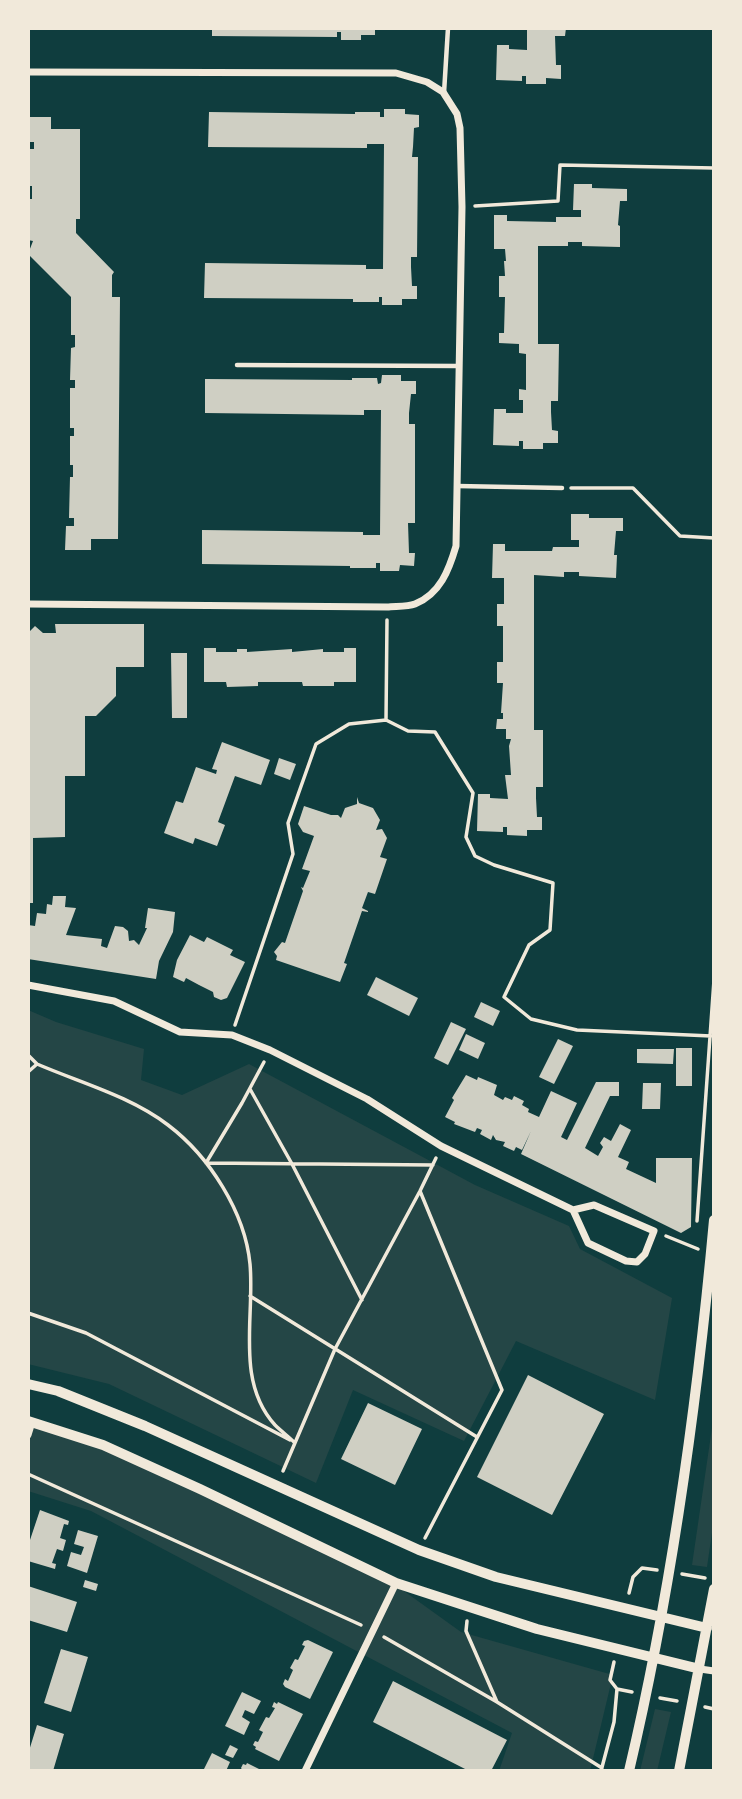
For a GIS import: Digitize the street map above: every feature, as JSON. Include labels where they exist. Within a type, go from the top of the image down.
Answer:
[{"type":"street","points":[[28,72],[396,73],[427,82],[444,94],[457,114],[462,207],[456,546],[448,571],[435,591],[414,605],[387,607],[28,604]]},
{"type":"street","points":[[28,985],[114,1001],[180,1032],[232,1035],[270,1050],[367,1098],[441,1146],[573,1210],[588,1242],[626,1261],[637,1262],[645,1254],[654,1231],[594,1205],[573,1210]]},
{"type":"street","points":[[629,1771],[655,1659],[689,1446],[714,1220]]},
{"type":"street","points":[[28,1384],[58,1391],[145,1426],[419,1550],[496,1577],[711,1628]]},
{"type":"street","points":[[28,1435],[30,1421],[115,1451],[396,1583],[468,1608],[537,1629],[714,1671]]},
{"type":"street","points":[[305,1771],[396,1583]]},
{"type":"street","points":[[679,1771],[711,1628],[714,1590]]},
{"type":"lane","points":[[444,94],[448,28]]},
{"type":"lane","points":[[237,365],[459,366]]},
{"type":"lane","points":[[457,486],[562,488]]},
{"type":"path","points":[[462,207],[558,201],[560,166],[714,168]]},
{"type":"path","points":[[562,488],[633,488],[680,536],[714,538]]},
{"type":"path","points":[[386,720],[387,607]]},
{"type":"path","points":[[232,1035],[293,854],[288,823],[316,744],[349,724],[386,720],[408,731],[435,732],[473,793],[466,837],[475,856],[494,865],[553,883],[550,930],[529,946],[504,997],[531,1019],[577,1030],[711,1037]]},
{"type":"path","points":[[697,1221],[714,980]]},
{"type":"path","points":[[206,1163],[270,1050]]},
{"type":"path","points":[[28,1055],[37,1064],[141,1107],[169,1126],[218,1177],[242,1231],[250,1264],[251,1374],[263,1406],[274,1423],[295,1443]]},
{"type":"path","points":[[28,1072],[37,1064]]},
{"type":"path","points":[[250,1089],[292,1164],[362,1301]]},
{"type":"path","points":[[277,1484],[335,1349],[421,1191],[441,1146]]},
{"type":"path","points":[[206,1163],[433,1165]]},
{"type":"path","points":[[419,1550],[502,1390],[421,1191]]},
{"type":"path","points":[[654,1231],[711,1254]]},
{"type":"path","points":[[250,1296],[478,1438]]},
{"type":"path","points":[[28,1313],[86,1333],[295,1443]]},
{"type":"path","points":[[28,1474],[373,1631],[497,1702],[602,1769],[614,1721],[617,1689]]},
{"type":"path","points":[[468,1608],[466,1631],[497,1702]]},
{"type":"shaded area","points":[[28,1010],[56,1022],[144,1049],[141,1080],[182,1095],[249,1064],[475,1185],[569,1226],[580,1249],[672,1298],[655,1400],[516,1341],[464,1441],[353,1390],[316,1483],[109,1384],[28,1364]]},
{"type":"shaded area","points":[[714,1414],[714,1519],[707,1567],[692,1565]]},
{"type":"shaded area","points":[[28,1424],[103,1447],[397,1586],[461,1632],[613,1675],[590,1771],[499,1771],[512,1733],[91,1511],[28,1491]]},
{"type":"shaded area","points":[[655,1709],[671,1712],[657,1771],[640,1771]]},
{"type":"building","points":[[212,28],[375,28],[375,35],[361,35],[361,40],[341,40],[341,32],[337,32],[337,37],[212,36]]},
{"type":"building","points":[[527,28],[566,28],[565,36],[555,36],[556,65],[561,65],[561,79],[546,78],[546,84],[526,84],[526,76],[522,76],[522,81],[496,80],[497,45],[527,50]]},
{"type":"building","points":[[384,109],[405,109],[405,114],[419,115],[419,127],[414,128],[412,157],[418,157],[417,257],[411,257],[412,286],[417,286],[417,299],[402,299],[402,305],[382,305],[382,297],[379,297],[379,302],[353,302],[353,299],[204,298],[205,263],[366,265],[366,269],[383,269],[384,144],[367,144],[367,148],[208,147],[209,112],[380,112],[380,117],[384,117]]},
{"type":"building","points":[[28,117],[51,117],[51,129],[80,129],[80,219],[76,219],[76,233],[114,272],[112,297],[120,297],[118,539],[91,539],[91,550],[65,550],[66,526],[74,526],[74,518],[69,518],[70,477],[73,477],[73,465],[70,465],[70,436],[74,436],[74,428],[70,428],[70,388],[75,388],[75,380],[70,380],[71,348],[75,347],[75,335],[71,335],[71,297],[28,254],[33,241],[28,240],[28,199],[32,199],[32,186],[29,186],[29,149],[34,149],[34,142],[28,142]]},
{"type":"building","points":[[574,184],[592,184],[592,188],[627,189],[627,201],[620,201],[620,247],[582,246],[582,242],[568,242],[568,246],[538,246],[538,344],[559,344],[558,401],[551,401],[552,430],[558,431],[558,443],[543,443],[543,449],[523,449],[523,441],[519,441],[519,446],[493,445],[494,409],[506,409],[506,413],[523,413],[523,400],[519,400],[519,389],[526,390],[526,354],[519,353],[519,344],[499,343],[499,333],[504,333],[505,297],[499,297],[499,276],[505,276],[506,261],[505,249],[494,249],[494,215],[507,215],[507,221],[556,222],[556,217],[581,217],[581,210],[573,210]]},
{"type":"building","points":[[382,375],[401,375],[401,381],[416,381],[416,394],[411,394],[409,413],[409,424],[415,424],[415,523],[408,523],[409,553],[415,553],[414,566],[400,565],[399,571],[380,571],[380,563],[376,563],[376,568],[202,564],[202,530],[363,532],[363,535],[380,535],[381,410],[364,410],[364,415],[205,413],[205,379],[377,378],[378,384],[381,383]]},
{"type":"building","points":[[571,514],[589,514],[589,518],[623,518],[623,531],[616,531],[616,578],[579,576],[579,572],[564,572],[564,577],[534,575],[534,730],[543,730],[543,787],[536,787],[536,798],[537,817],[542,817],[542,830],[527,830],[527,836],[507,835],[507,827],[503,827],[503,832],[477,831],[478,794],[508,799],[505,775],[511,775],[511,739],[506,739],[506,729],[496,729],[497,719],[503,719],[503,683],[497,683],[497,662],[503,662],[503,626],[497,626],[497,604],[504,604],[504,578],[492,578],[493,544],[505,544],[505,551],[552,551],[553,547],[579,547],[579,540],[571,540]]},
{"type":"building","points":[[55,624],[144,624],[144,667],[116,667],[116,696],[96,716],[85,716],[85,776],[65,776],[65,837],[33,838],[33,903],[28,903],[28,633],[35,626],[43,633],[56,633]]},
{"type":"building","points":[[204,648],[216,648],[216,652],[237,652],[237,649],[247,649],[247,652],[292,649],[292,652],[323,649],[323,652],[344,652],[344,648],[356,648],[356,682],[334,682],[334,686],[303,686],[302,682],[258,682],[258,686],[227,687],[226,682],[204,682]]},
{"type":"building","points":[[171,653],[187,653],[187,718],[172,718]]},
{"type":"building","points":[[222,742],[270,760],[261,785],[235,776],[218,822],[225,825],[217,846],[195,838],[193,844],[164,833],[176,801],[183,803],[196,767],[216,774],[217,770],[212,769]]},
{"type":"building","points":[[279,758],[296,764],[290,780],[274,774]]},
{"type":"building","points":[[357,797],[359,803],[373,808],[380,820],[376,830],[382,829],[387,838],[380,857],[387,859],[375,894],[368,892],[362,908],[368,912],[362,911],[340,982],[276,960],[274,952],[282,942],[285,943],[303,891],[301,887],[303,888],[310,871],[302,869],[314,836],[303,832],[298,824],[304,806],[341,818],[345,808],[357,804]]},
{"type":"building","points":[[53,896],[66,896],[65,907],[76,908],[66,935],[102,939],[101,946],[107,948],[115,926],[123,927],[128,931],[129,941],[134,940],[139,945],[147,928],[148,908],[175,912],[173,932],[159,961],[156,979],[28,959],[28,925],[35,926],[37,913],[46,914],[47,904],[52,905]]},
{"type":"building","points":[[190,935],[204,942],[207,937],[233,950],[230,955],[245,962],[227,998],[221,1000],[214,997],[213,992],[186,978],[184,982],[173,977],[177,960]]},
{"type":"building","points":[[376,977],[418,998],[409,1016],[367,995]]},
{"type":"building","points":[[481,1002],[500,1011],[493,1026],[474,1017]]},
{"type":"building","points":[[451,1022],[466,1029],[448,1065],[434,1058]]},
{"type":"building","points":[[466,1034],[485,1043],[478,1059],[459,1050]]},
{"type":"building","points":[[558,1039],[573,1046],[554,1084],[539,1077]]},
{"type":"building","points":[[676,1048],[692,1048],[692,1086],[676,1086]]},
{"type":"building","points":[[637,1049],[674,1049],[673,1064],[637,1063]]},
{"type":"building","points":[[466,1075],[497,1085],[494,1095],[503,1100],[505,1097],[512,1100],[514,1096],[524,1101],[522,1105],[529,1109],[528,1112],[539,1117],[551,1091],[577,1103],[561,1137],[567,1140],[596,1082],[619,1082],[619,1096],[610,1096],[585,1148],[598,1156],[604,1137],[611,1141],[620,1124],[631,1130],[618,1157],[629,1162],[626,1169],[656,1183],[656,1158],[692,1158],[691,1227],[681,1233],[521,1154],[531,1131],[522,1150],[516,1147],[514,1151],[503,1146],[505,1142],[496,1140],[493,1135],[491,1140],[480,1134],[482,1130],[477,1128],[475,1132],[454,1124],[455,1122],[445,1117],[454,1100],[452,1098]]},
{"type":"building","points":[[643,1083],[661,1083],[660,1109],[642,1109]]},
{"type":"building","points":[[528,1375],[604,1414],[552,1515],[477,1477]]},
{"type":"building","points":[[368,1403],[422,1429],[395,1485],[341,1459]]},
{"type":"building","points":[[40,1510],[69,1521],[68,1525],[64,1524],[60,1538],[66,1540],[63,1551],[57,1549],[52,1563],[56,1564],[55,1569],[28,1561],[28,1546]]},
{"type":"building","points":[[78,1530],[98,1536],[87,1573],[67,1566],[71,1552],[81,1555],[84,1547],[74,1544]]},
{"type":"building","points":[[85,1580],[98,1584],[96,1591],[83,1587]]},
{"type":"building","points":[[28,1586],[77,1602],[67,1632],[28,1620]]},
{"type":"building","points":[[308,1640],[333,1652],[310,1699],[283,1684],[285,1679],[288,1681],[293,1670],[290,1668],[295,1659],[298,1660],[305,1646],[302,1645],[304,1641]]},
{"type":"building","points":[[61,1649],[88,1657],[71,1712],[44,1703]]},
{"type":"building","points":[[393,1681],[507,1740],[491,1771],[469,1771],[373,1722]]},
{"type":"building","points":[[242,1692],[261,1701],[254,1714],[245,1710],[242,1717],[250,1722],[244,1735],[225,1726]]},
{"type":"building","points":[[274,1702],[303,1714],[279,1761],[255,1749],[253,1745],[255,1741],[258,1742],[263,1732],[259,1730],[266,1717],[269,1718],[275,1708],[272,1707]]},
{"type":"building","points":[[37,1725],[64,1734],[53,1771],[28,1771],[28,1754]]},
{"type":"building","points":[[230,1745],[238,1749],[233,1758],[225,1755]]},
{"type":"building","points":[[212,1753],[230,1762],[226,1771],[203,1771]]},
{"type":"building","points":[[247,1763],[263,1771],[243,1771],[243,1764]]}]
